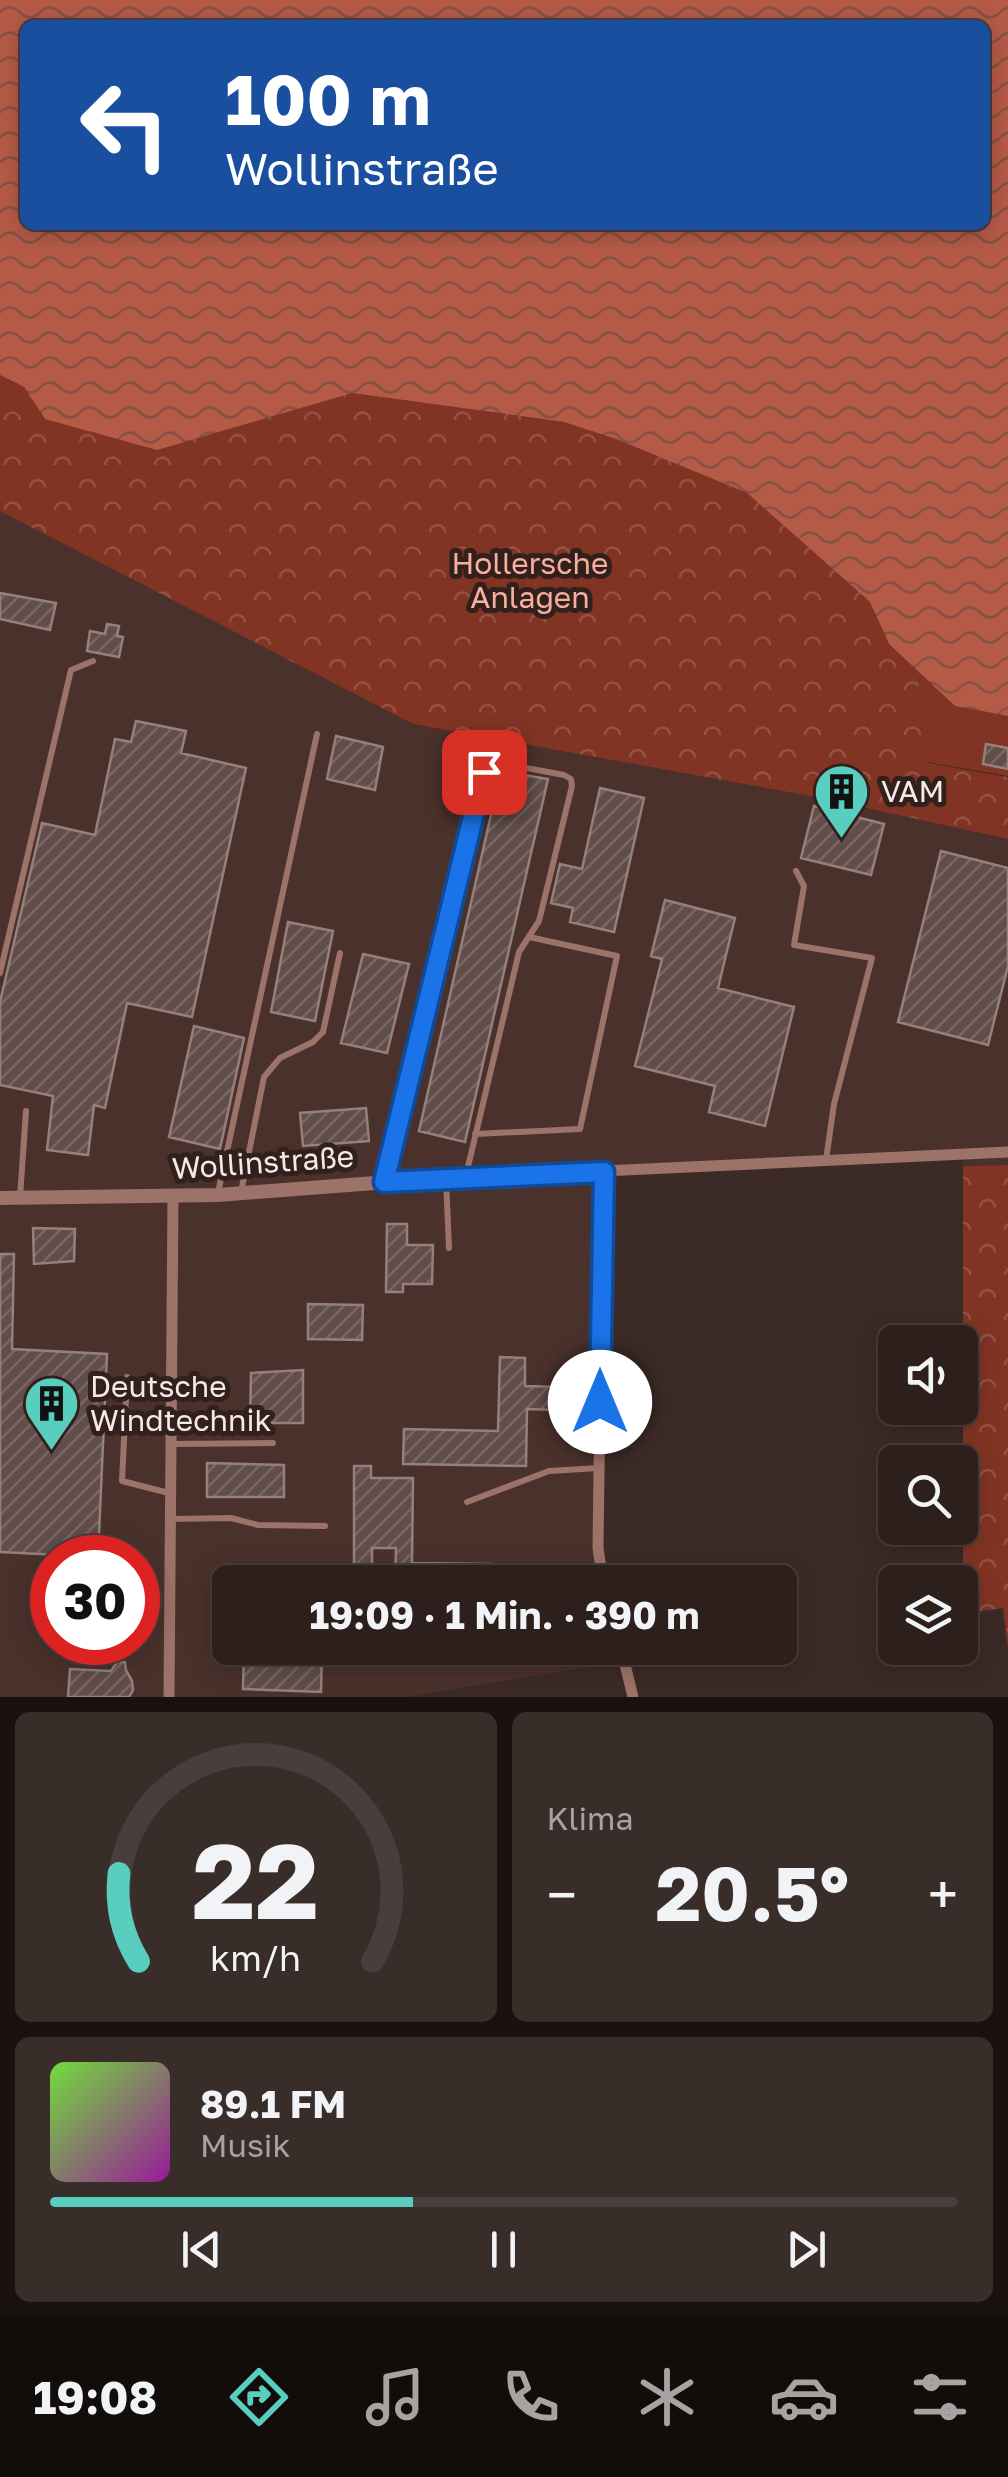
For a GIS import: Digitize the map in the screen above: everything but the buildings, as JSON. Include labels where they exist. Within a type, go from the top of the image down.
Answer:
[{"type":"street","name":"Wollinstraße","points":[[0,1198],[241,1193],[466,1176],[1008,1152]]},
{"type":"street","points":[[600,1565],[599,1305],[604,1172]]},
{"type":"street","points":[[169,1697],[173,1196]]},
{"type":"street","points":[[625,1665],[633,1697]]},
{"type":"lane","points":[[0,973],[71,670],[93,661]]},
{"type":"lane","points":[[218,1194],[317,734]]},
{"type":"lane","points":[[384,1182],[480,787],[488,765],[496,763],[564,774],[571,780],[540,921],[519,952],[466,1176]]},
{"type":"lane","points":[[796,871],[804,886],[794,945],[872,958],[834,1104],[826,1161]]},
{"type":"lane","points":[[475,1134],[580,1128],[618,956],[528,937]]},
{"type":"lane","points":[[241,1193],[264,1077],[280,1058],[313,1042],[324,1032],[340,954]]},
{"type":"lane","points":[[20,1198],[26,1112]]},
{"type":"lane","points":[[446,1178],[449,1248]]},
{"type":"lane","points":[[127,1377],[122,1480],[170,1493]]},
{"type":"lane","points":[[171,1444],[273,1442]]},
{"type":"lane","points":[[468,1502],[548,1471],[600,1468]]},
{"type":"lane","points":[[170,1519],[231,1518],[258,1525],[325,1526]]},
{"type":"shaded area","points":[[0,511],[413,724],[811,796],[1008,839],[1008,1165],[963,1166],[963,1157],[605,1173],[603,1565],[212,1565],[212,1665],[602,1665],[407,1697],[0,1697]]},
{"type":"green space","name":"Hollersche Anlagen","points":[[0,375],[24,387],[45,419],[304,405],[352,393],[564,422],[747,493],[870,602],[889,644],[921,674],[918,706],[928,763],[1008,777],[1008,839],[811,796],[413,724],[0,511]]},
{"type":"green space","points":[[921,674],[955,706],[1008,716],[1008,776],[927,762],[918,705]]},
{"type":"green space","points":[[1008,1165],[1008,1648],[1003,1608],[978,1612],[978,1565],[963,1565],[963,1545],[978,1545],[978,1445],[963,1445],[963,1425],[978,1425],[978,1325],[963,1325],[963,1166]]},
{"type":"water","points":[[0,0],[1008,0],[1008,716],[955,706],[889,644],[870,602],[747,493],[616,439],[564,422],[352,393],[157,450],[45,419],[24,387],[0,375]]},
{"type":"place","name":"VAM","points":[[842,841]]},
{"type":"place","name":"Deutsche Windtechnik","points":[[51,1453]]},
{"type":"route","points":[[484,772],[384,1182],[604,1172],[600,1402]]}]
